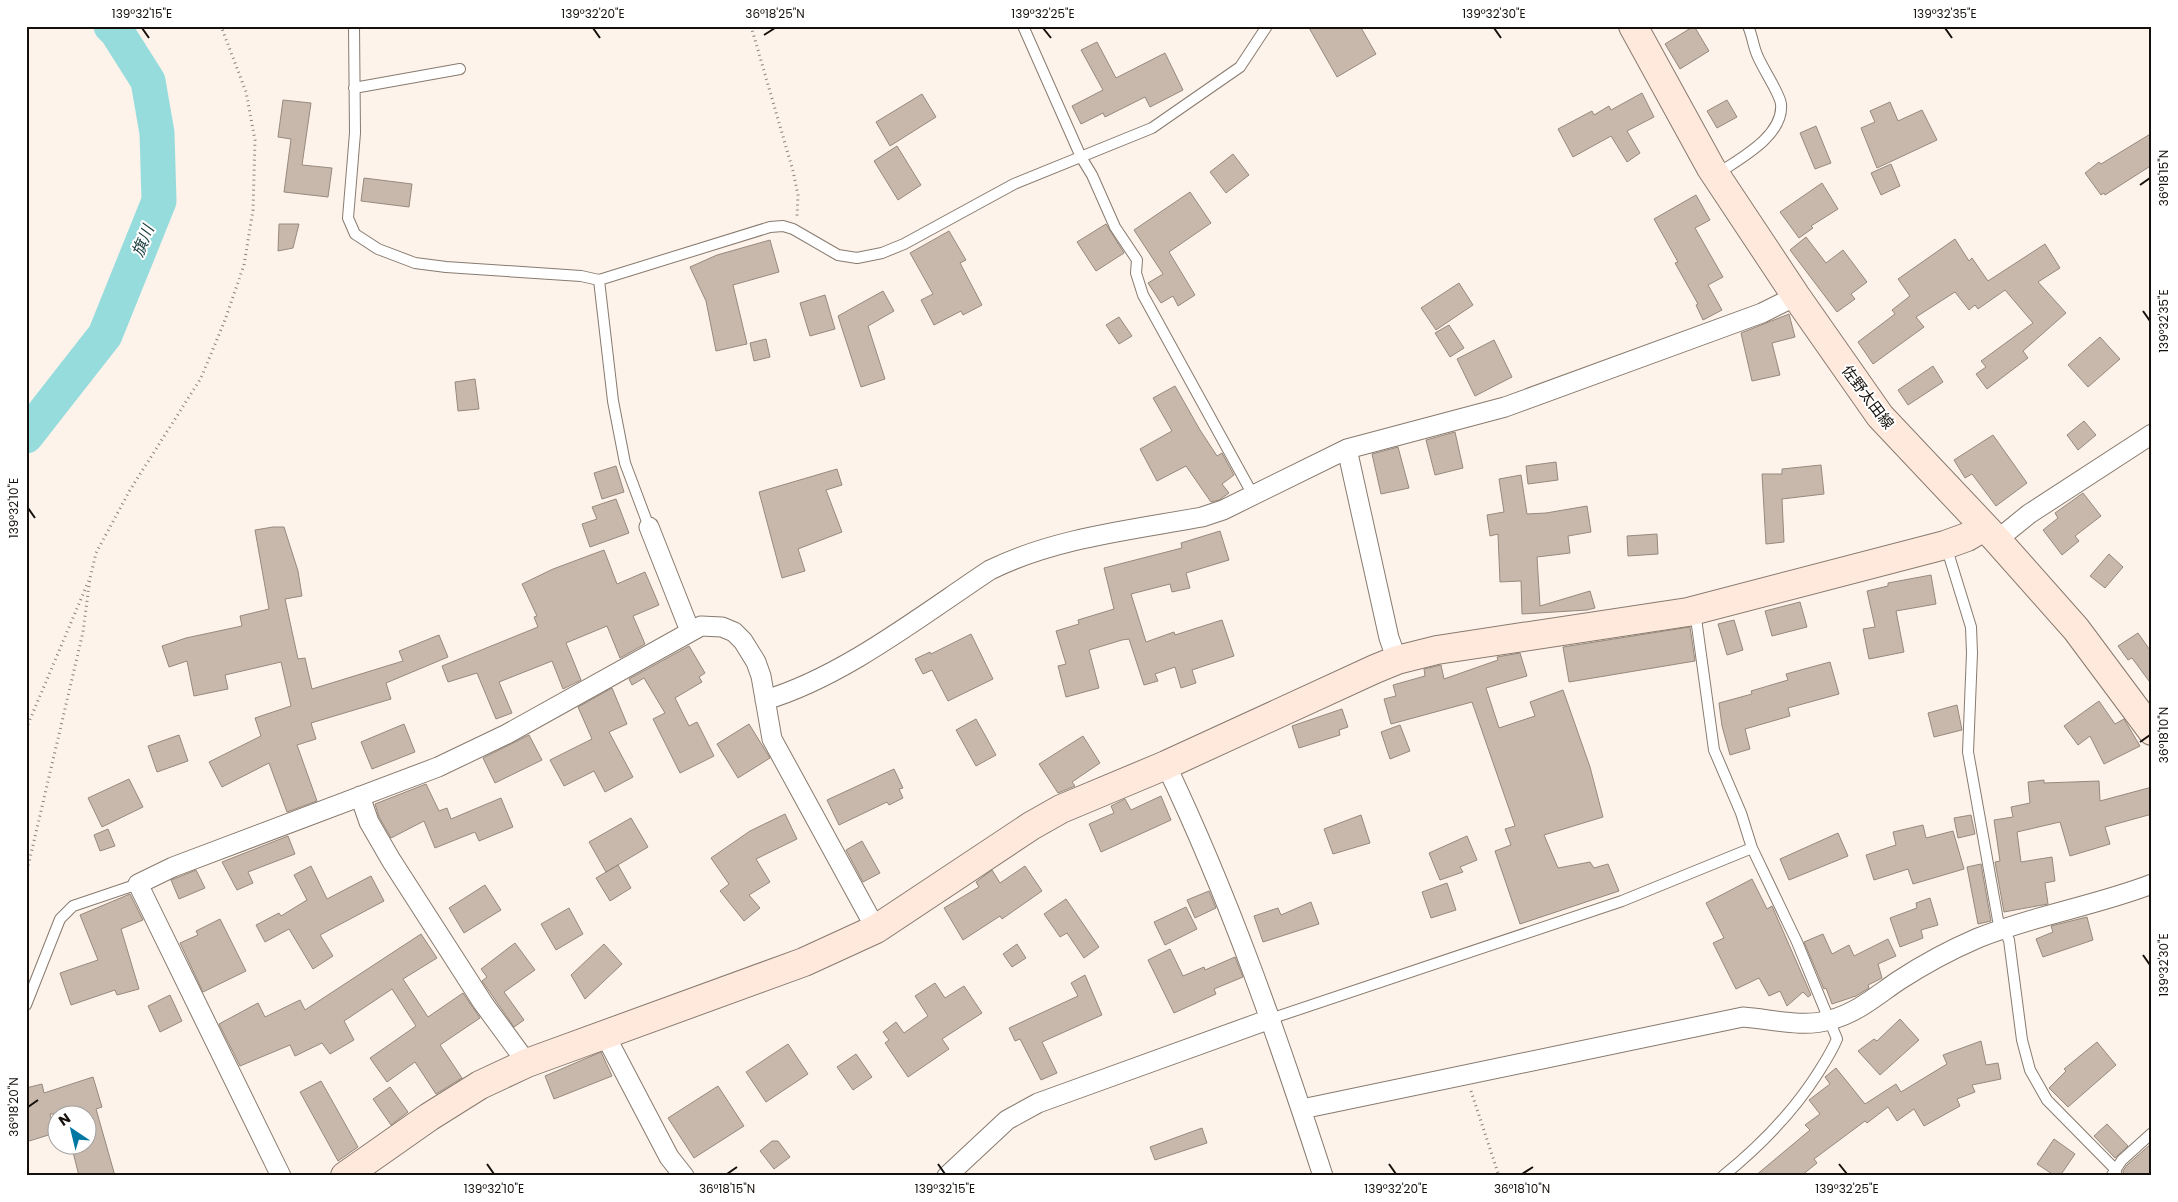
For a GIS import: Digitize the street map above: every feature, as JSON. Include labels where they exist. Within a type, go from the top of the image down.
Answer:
[{"type":"street","name":"佐野太田線","points":[[1633,26],[1716,175],[1796,296],[1880,416],[1991,534],[2076,629],[2152,731]]},
{"type":"street","points":[[765,700],[785,694],[824,677],[990,570],[1014,558],[1073,541],[1202,517],[1223,510],[1347,450],[1505,407],[1762,312],[1796,296]]},
{"type":"street","points":[[345,1176],[428,1117],[480,1086],[526,1063],[804,962],[876,929],[1053,813],[1166,765],[1397,660],[1436,650],[1694,610],[1945,545],[1967,537],[1991,534],[2029,514],[2152,434]]},
{"type":"street","points":[[1347,450],[1389,638],[1397,660]]},
{"type":"street","points":[[649,528],[690,631]]},
{"type":"street","points":[[281,1176],[138,884],[173,866],[438,767],[507,734],[701,626],[722,627],[734,632],[743,641],[756,662],[761,676],[772,739],[876,929]]},
{"type":"street","points":[[1166,765],[1191,817],[1270,1019],[1302,1109],[1323,1176]]},
{"type":"street","points":[[360,796],[368,822],[391,860],[483,1003],[526,1063]]},
{"type":"street","points":[[1302,1109],[1743,1017],[1800,1023],[1829,1021],[1862,1008],[1932,959],[2002,929],[2114,899],[2152,884]]},
{"type":"street","points":[[947,1176],[1007,1120],[1038,1103],[1270,1019]]},
{"type":"street","points":[[604,1035],[669,1157],[684,1176]]},
{"type":"lane","points":[[354,26],[356,133],[348,218],[355,234],[378,249],[415,263],[446,267],[581,276],[599,280],[770,228],[783,226],[794,229],[838,255],[856,258],[882,253],[904,244],[1014,184],[1152,128],[1240,67],[1267,26]]},
{"type":"lane","points":[[1024,26],[1081,157],[1092,175],[1115,226],[1137,260],[1136,273],[1143,295],[1253,495]]},
{"type":"lane","points":[[1716,175],[1761,145],[1770,135],[1778,118],[1781,103],[1756,52],[1748,26]]},
{"type":"lane","points":[[354,88],[460,69]]},
{"type":"lane","points":[[599,280],[614,410],[625,463],[649,528]]},
{"type":"lane","points":[[1945,545],[1971,627],[1972,652],[1968,752],[1998,920],[2009,940],[2025,1058],[2047,1100],[2115,1174],[2152,1133]]},
{"type":"lane","points":[[1694,610],[1714,750],[1741,813],[1752,848],[1796,942],[1837,1039],[1808,1088],[1787,1117],[1763,1142],[1723,1176]]},
{"type":"lane","points":[[1270,1019],[1622,901],[1752,848]]},
{"type":"lane","points":[[26,1005],[60,919],[73,906],[138,884]]},
{"type":"path","points":[[26,729],[70,629],[90,578],[96,553],[130,490],[201,378],[225,320],[244,265],[253,210],[255,140],[246,92],[221,26]]},
{"type":"path","points":[[751,26],[793,171],[798,195],[797,218],[794,229]]},
{"type":"path","points":[[26,875],[83,632],[88,606],[90,578]]},
{"type":"path","points":[[1466,1074],[1499,1176]]},
{"type":"building","points":[[1308,26],[1360,26],[1376,54],[1337,77]]},
{"type":"building","points":[[1694,26],[1709,51],[1680,69],[1665,44]]},
{"type":"building","points":[[1097,42],[1116,78],[1165,53],[1183,90],[1150,107],[1145,97],[1105,117],[1103,113],[1081,124],[1072,106],[1103,90],[1081,50]]},
{"type":"building","points":[[1642,93],[1654,117],[1627,131],[1640,153],[1627,162],[1611,136],[1573,157],[1558,129],[1592,111],[1594,115],[1609,106],[1611,110]]},
{"type":"building","points":[[922,94],[936,117],[890,146],[876,122]]},
{"type":"building","points":[[283,100],[311,103],[302,165],[332,168],[328,197],[284,192],[291,139],[278,137]]},
{"type":"building","points":[[1727,100],[1737,117],[1717,128],[1707,111]]},
{"type":"building","points":[[1890,102],[1898,121],[1922,110],[1937,140],[1877,168],[1861,128],[1875,122],[1870,111]]},
{"type":"building","points":[[1816,126],[1831,163],[1815,169],[1800,133]]},
{"type":"building","points":[[2152,133],[2152,165],[2105,195],[2104,193],[2101,195],[2085,173],[2099,162],[2101,164]]},
{"type":"building","points":[[897,146],[921,185],[898,200],[874,161]]},
{"type":"building","points":[[1233,154],[1249,175],[1226,193],[1210,172]]},
{"type":"building","points":[[1891,164],[1900,186],[1881,195],[1871,173]]},
{"type":"building","points":[[364,178],[412,184],[409,207],[361,201]]},
{"type":"building","points":[[1822,183],[1838,209],[1811,226],[1813,228],[1799,238],[1780,212]]},
{"type":"building","points":[[1190,192],[1211,223],[1169,252],[1195,295],[1178,306],[1173,296],[1161,303],[1148,283],[1163,274],[1134,230]]},
{"type":"building","points":[[1696,195],[1710,220],[1695,228],[1723,277],[1708,285],[1722,310],[1703,320],[1696,305],[1698,304],[1675,263],[1678,262],[1654,219]]},
{"type":"building","points":[[279,224],[299,224],[293,248],[278,251]]},
{"type":"building","points":[[1106,224],[1124,253],[1096,271],[1077,242]]},
{"type":"building","points":[[949,231],[966,260],[960,263],[982,305],[963,315],[961,311],[934,325],[921,300],[933,294],[910,253]]},
{"type":"building","points":[[1806,237],[1826,263],[1843,250],[1867,282],[1851,294],[1855,299],[1837,312],[1790,250]]},
{"type":"building","points":[[1955,239],[1969,261],[1972,258],[1988,281],[2045,244],[2060,268],[2038,282],[2066,313],[2023,351],[2028,358],[1987,389],[1976,374],[1986,367],[1981,361],[2033,323],[2005,290],[1978,309],[1975,305],[1969,310],[1955,292],[1916,317],[1924,327],[1873,364],[1858,342],[1895,314],[1892,310],[1910,296],[1898,279]]},
{"type":"building","points":[[770,240],[779,272],[733,285],[747,344],[716,351],[706,301],[690,267],[717,255]]},
{"type":"building","points":[[1459,283],[1473,305],[1436,330],[1421,308]]},
{"type":"building","points":[[883,291],[894,311],[868,326],[885,379],[861,387],[838,316]]},
{"type":"building","points":[[825,295],[835,329],[810,336],[800,303]]},
{"type":"building","points":[[1789,314],[1795,337],[1772,343],[1780,375],[1752,381],[1741,333]]},
{"type":"building","points":[[1119,317],[1132,336],[1119,344],[1106,325]]},
{"type":"building","points":[[1449,325],[1464,348],[1450,357],[1435,333]]},
{"type":"building","points":[[2100,337],[2120,359],[2088,387],[2068,365]]},
{"type":"building","points":[[766,339],[770,357],[754,361],[750,343]]},
{"type":"building","points":[[1494,340],[1512,377],[1475,396],[1457,359]]},
{"type":"building","points":[[1933,366],[1943,382],[1908,405],[1898,390]]},
{"type":"building","points":[[475,379],[479,409],[458,411],[455,382]]},
{"type":"building","points":[[1175,386],[1217,456],[1222,453],[1234,475],[1222,484],[1229,493],[1219,500],[1211,502],[1186,466],[1157,481],[1140,449],[1172,431],[1153,398]]},
{"type":"building","points":[[2084,421],[2096,435],[2078,450],[2067,435]]},
{"type":"building","points":[[1455,432],[1463,468],[1435,475],[1426,440]]},
{"type":"building","points":[[1993,435],[2027,483],[1996,506],[1972,474],[1965,478],[1954,460]]},
{"type":"building","points":[[1398,447],[1409,488],[1381,494],[1372,454]]},
{"type":"building","points":[[1556,462],[1558,480],[1528,484],[1526,466]]},
{"type":"building","points":[[1821,465],[1824,494],[1782,499],[1784,542],[1766,544],[1762,474],[1782,474],[1782,469]]},
{"type":"building","points":[[616,466],[624,492],[602,499],[594,473]]},
{"type":"building","points":[[837,469],[842,485],[826,490],[842,532],[798,549],[805,571],[782,578],[759,492]]},
{"type":"building","points":[[1521,475],[1527,514],[1546,513],[1587,506],[1591,532],[1568,536],[1570,553],[1537,557],[1540,606],[1590,591],[1595,608],[1522,614],[1521,581],[1500,582],[1498,534],[1490,536],[1487,515],[1504,512],[1499,479]]},
{"type":"building","points":[[2083,493],[2101,516],[2075,536],[2079,541],[2062,555],[2043,530],[2058,518],[2055,513]]},
{"type":"building","points":[[616,499],[629,533],[590,547],[582,524],[597,519],[592,507]]},
{"type":"building","points":[[284,527],[298,571],[302,596],[285,599],[298,659],[305,658],[312,689],[403,661],[399,651],[439,635],[448,657],[386,683],[391,699],[311,723],[316,739],[297,745],[317,801],[287,812],[269,763],[222,787],[209,762],[261,736],[255,718],[291,706],[281,662],[225,675],[228,689],[194,696],[187,661],[169,667],[162,646],[186,638],[242,626],[240,616],[269,609],[255,530]]},
{"type":"building","points":[[1220,531],[1229,560],[1186,573],[1190,588],[1172,592],[1170,584],[1131,594],[1146,642],[1174,632],[1175,635],[1222,620],[1234,656],[1192,670],[1196,683],[1181,688],[1175,667],[1155,674],[1158,681],[1144,685],[1129,639],[1122,640],[1089,650],[1099,688],[1066,697],[1058,666],[1066,664],[1056,631],[1079,624],[1078,620],[1114,609],[1104,568],[1182,548],[1181,543]]},
{"type":"building","points":[[1657,534],[1658,554],[1628,556],[1627,536]]},
{"type":"building","points":[[604,550],[617,584],[645,572],[659,605],[633,616],[645,644],[620,658],[607,626],[566,643],[581,680],[563,689],[552,661],[499,682],[512,713],[496,719],[477,673],[448,682],[442,666],[538,627],[534,617],[537,616],[522,584],[553,569]]},
{"type":"building","points":[[2109,554],[2123,567],[2105,588],[2090,576]]},
{"type":"building","points":[[1931,575],[1936,604],[1896,611],[1904,652],[1869,659],[1863,629],[1875,627],[1867,591],[1888,586],[1888,583]]},
{"type":"building","points":[[1800,602],[1807,627],[1772,636],[1765,611]]},
{"type":"building","points":[[1734,620],[1743,650],[1727,655],[1718,624]]},
{"type":"building","points":[[1690,627],[1695,661],[1569,682],[1563,647]]},
{"type":"building","points":[[2138,633],[2152,653],[2152,685],[2132,658],[2128,660],[2118,646]]},
{"type":"building","points":[[971,634],[993,679],[948,701],[932,670],[923,674],[915,659],[930,652],[931,654]]},
{"type":"building","points":[[689,646],[705,673],[699,677],[702,682],[675,698],[689,726],[697,722],[714,756],[680,773],[653,719],[665,713],[644,678],[632,685],[629,679]]},
{"type":"building","points":[[1520,653],[1527,676],[1486,688],[1499,728],[1535,716],[1530,702],[1563,690],[1590,767],[1603,817],[1544,835],[1558,868],[1590,862],[1594,868],[1608,864],[1619,891],[1520,924],[1495,851],[1511,845],[1505,829],[1515,826],[1472,702],[1391,724],[1384,699],[1396,696],[1393,685],[1425,676],[1424,669],[1441,665],[1444,679],[1498,660],[1497,657]]},
{"type":"building","points":[[1830,662],[1839,694],[1788,708],[1790,716],[1745,729],[1750,749],[1730,755],[1722,726],[1719,703],[1752,694],[1751,691],[1788,680],[1786,674]]},
{"type":"building","points":[[612,688],[627,724],[609,732],[633,777],[605,792],[594,771],[564,786],[550,760],[592,739],[578,707]]},
{"type":"building","points":[[2099,701],[2115,724],[2124,719],[2140,746],[2104,764],[2090,736],[2078,745],[2064,726]]},
{"type":"building","points":[[1957,705],[1962,730],[1934,737],[1928,713]]},
{"type":"building","points":[[1342,709],[1348,727],[1339,730],[1340,735],[1299,748],[1292,726]]},
{"type":"building","points":[[976,719],[996,755],[976,766],[956,730]]},
{"type":"building","points":[[404,724],[415,752],[372,769],[361,742]]},
{"type":"building","points":[[749,724],[770,758],[738,778],[717,744]]},
{"type":"building","points":[[1400,725],[1410,751],[1390,759],[1381,732]]},
{"type":"building","points":[[179,735],[188,761],[157,772],[148,746]]},
{"type":"building","points":[[529,735],[542,760],[495,783],[483,758]]},
{"type":"building","points":[[1083,736],[1100,763],[1072,782],[1075,786],[1058,793],[1039,764]]},
{"type":"building","points":[[894,769],[903,788],[899,789],[903,798],[889,805],[887,802],[839,825],[827,800]]},
{"type":"building","points":[[129,779],[143,807],[102,827],[88,798]]},
{"type":"building","points":[[2044,780],[2044,783],[2099,781],[2100,801],[2152,787],[2152,814],[2105,827],[2110,844],[2070,856],[2060,822],[2017,832],[2021,862],[2052,857],[2055,881],[2045,883],[2048,904],[2004,912],[1995,862],[2000,861],[1994,820],[2013,817],[2011,807],[2030,803],[2028,782]]},
{"type":"building","points":[[426,784],[439,811],[447,808],[451,819],[501,798],[513,827],[479,841],[475,832],[435,848],[424,821],[391,838],[379,817],[375,804]]},
{"type":"building","points":[[1161,796],[1171,820],[1101,852],[1089,824],[1114,813],[1111,806],[1125,799],[1131,810]]},
{"type":"building","points":[[785,814],[797,839],[756,859],[770,882],[749,895],[760,908],[744,921],[720,891],[729,884],[711,858],[750,831]]},
{"type":"building","points":[[1361,815],[1370,843],[1333,854],[1324,829]]},
{"type":"building","points":[[1971,815],[1975,834],[1958,838],[1954,818]]},
{"type":"building","points":[[631,818],[648,847],[606,872],[589,842]]},
{"type":"building","points":[[1923,825],[1926,838],[1953,831],[1964,869],[1913,884],[1908,869],[1874,880],[1866,855],[1896,845],[1893,832]]},
{"type":"building","points":[[108,829],[115,846],[100,851],[94,835]]},
{"type":"building","points":[[1838,833],[1848,856],[1789,880],[1780,859]]},
{"type":"building","points":[[288,836],[295,854],[248,872],[253,883],[237,890],[222,862]]},
{"type":"building","points":[[1467,836],[1477,860],[1460,867],[1463,872],[1440,880],[1429,853]]},
{"type":"building","points":[[862,841],[880,873],[863,882],[846,850]]},
{"type":"building","points":[[1981,864],[1991,921],[1978,924],[1967,867]]},
{"type":"building","points":[[618,865],[631,888],[610,901],[596,878]]},
{"type":"building","points":[[311,866],[327,899],[371,876],[384,901],[320,935],[333,956],[313,969],[289,929],[265,942],[256,925],[279,913],[281,916],[307,900],[294,875]]},
{"type":"building","points":[[1025,866],[1042,891],[1002,919],[1000,916],[963,940],[944,908],[979,887],[976,882],[992,870],[1000,883]]},
{"type":"building","points":[[196,870],[205,888],[179,899],[171,880]]},
{"type":"building","points":[[1752,879],[1767,909],[1772,906],[1811,995],[1808,997],[1803,992],[1787,1006],[1780,991],[1769,996],[1759,978],[1736,989],[1713,943],[1724,938],[1706,903]]},
{"type":"building","points":[[1447,883],[1456,910],[1431,918],[1422,892]]},
{"type":"building","points":[[485,885],[501,910],[464,933],[449,908]]},
{"type":"building","points":[[1209,891],[1216,908],[1195,918],[1187,900]]},
{"type":"building","points":[[130,894],[143,920],[121,929],[139,989],[117,995],[115,990],[71,1005],[60,973],[98,960],[80,915]]},
{"type":"building","points":[[1930,898],[1938,925],[1921,930],[1923,938],[1900,947],[1890,918],[1917,908],[1916,903]]},
{"type":"building","points":[[1066,899],[1099,947],[1084,958],[1067,933],[1060,937],[1044,914]]},
{"type":"building","points":[[1311,902],[1319,924],[1263,942],[1254,916],[1278,908],[1281,915]]},
{"type":"building","points":[[1186,907],[1197,929],[1165,945],[1154,922]]},
{"type":"building","points":[[569,908],[583,934],[556,950],[541,924]]},
{"type":"building","points":[[2087,917],[2093,940],[2043,957],[2036,939],[2053,932],[2051,926]]},
{"type":"building","points":[[220,919],[246,971],[203,992],[180,943],[198,935],[196,931]]},
{"type":"building","points":[[421,934],[437,958],[403,979],[428,1017],[463,993],[480,1018],[440,1045],[462,1078],[436,1094],[415,1062],[387,1082],[370,1058],[416,1026],[392,989],[344,1021],[354,1040],[330,1054],[322,1043],[295,1056],[290,1045],[240,1066],[219,1024],[258,1003],[265,1017],[300,1000],[305,1010]]},
{"type":"building","points":[[1823,934],[1832,954],[1849,945],[1854,956],[1888,939],[1896,956],[1878,964],[1882,978],[1868,985],[1869,988],[1856,996],[1832,1004],[1804,942]]},
{"type":"building","points":[[515,943],[535,970],[504,992],[524,1020],[514,1027],[482,981],[487,977],[481,969]]},
{"type":"building","points":[[604,944],[622,964],[585,999],[571,975]]},
{"type":"building","points":[[1017,944],[1026,958],[1012,967],[1003,954]]},
{"type":"building","points":[[1170,949],[1183,976],[1204,967],[1205,970],[1235,957],[1243,977],[1214,989],[1216,994],[1174,1013],[1148,960]]},
{"type":"building","points":[[1085,975],[1102,1015],[1042,1042],[1057,1073],[1041,1080],[1020,1039],[1015,1041],[1009,1028],[1078,996],[1071,983]]},
{"type":"building","points":[[935,983],[945,998],[964,986],[982,1013],[942,1039],[949,1049],[908,1077],[885,1043],[889,1040],[883,1032],[896,1022],[904,1033],[928,1016],[915,996]]},
{"type":"building","points":[[170,995],[182,1021],[160,1032],[148,1006]]},
{"type":"building","points":[[1900,1019],[1919,1040],[1880,1075],[1858,1051],[1874,1039],[1877,1041]]},
{"type":"building","points":[[1981,1041],[1986,1065],[1998,1063],[2001,1079],[1972,1085],[1975,1092],[1957,1099],[1960,1106],[1924,1126],[1914,1109],[1897,1121],[1888,1107],[1867,1123],[1865,1121],[1814,1159],[1817,1163],[1801,1176],[1755,1176],[1810,1130],[1805,1125],[1820,1114],[1809,1100],[1830,1084],[1825,1077],[1836,1068],[1865,1104],[1896,1084],[1901,1092],[1947,1064],[1943,1055]]},
{"type":"building","points":[[2097,1042],[2116,1065],[2068,1107],[2049,1088],[2066,1071],[2064,1069]]},
{"type":"building","points":[[788,1044],[808,1074],[766,1102],[746,1072]]},
{"type":"building","points":[[601,1052],[612,1076],[554,1099],[545,1076]]},
{"type":"building","points":[[856,1054],[872,1077],[853,1090],[837,1067]]},
{"type":"building","points":[[93,1077],[102,1107],[98,1108],[98,1104],[48,1104],[48,1135],[26,1142],[26,1088],[42,1084],[44,1093]]},
{"type":"building","points":[[321,1081],[358,1147],[338,1161],[300,1092]]},
{"type":"building","points":[[718,1086],[744,1126],[694,1158],[668,1118]]},
{"type":"building","points":[[390,1087],[408,1112],[391,1125],[373,1099]]},
{"type":"building","points":[[98,1116],[115,1176],[79,1176],[74,1154],[98,1154]]},
{"type":"building","points":[[2107,1124],[2128,1146],[2115,1158],[2094,1136]]},
{"type":"building","points":[[1202,1128],[1207,1143],[1155,1160],[1150,1147]]},
{"type":"building","points":[[2054,1139],[2075,1154],[2060,1176],[2055,1176],[2037,1164]]},
{"type":"building","points":[[772,1141],[778,1141],[790,1157],[774,1169],[760,1151]]},
{"type":"building","points":[[2152,1143],[2152,1176],[2124,1176],[2123,1171],[2127,1165]]},
{"type":"waterway","name":"旗川","points":[[26,436],[105,335],[159,201],[157,133],[148,81],[117,32],[111,26]]}]
